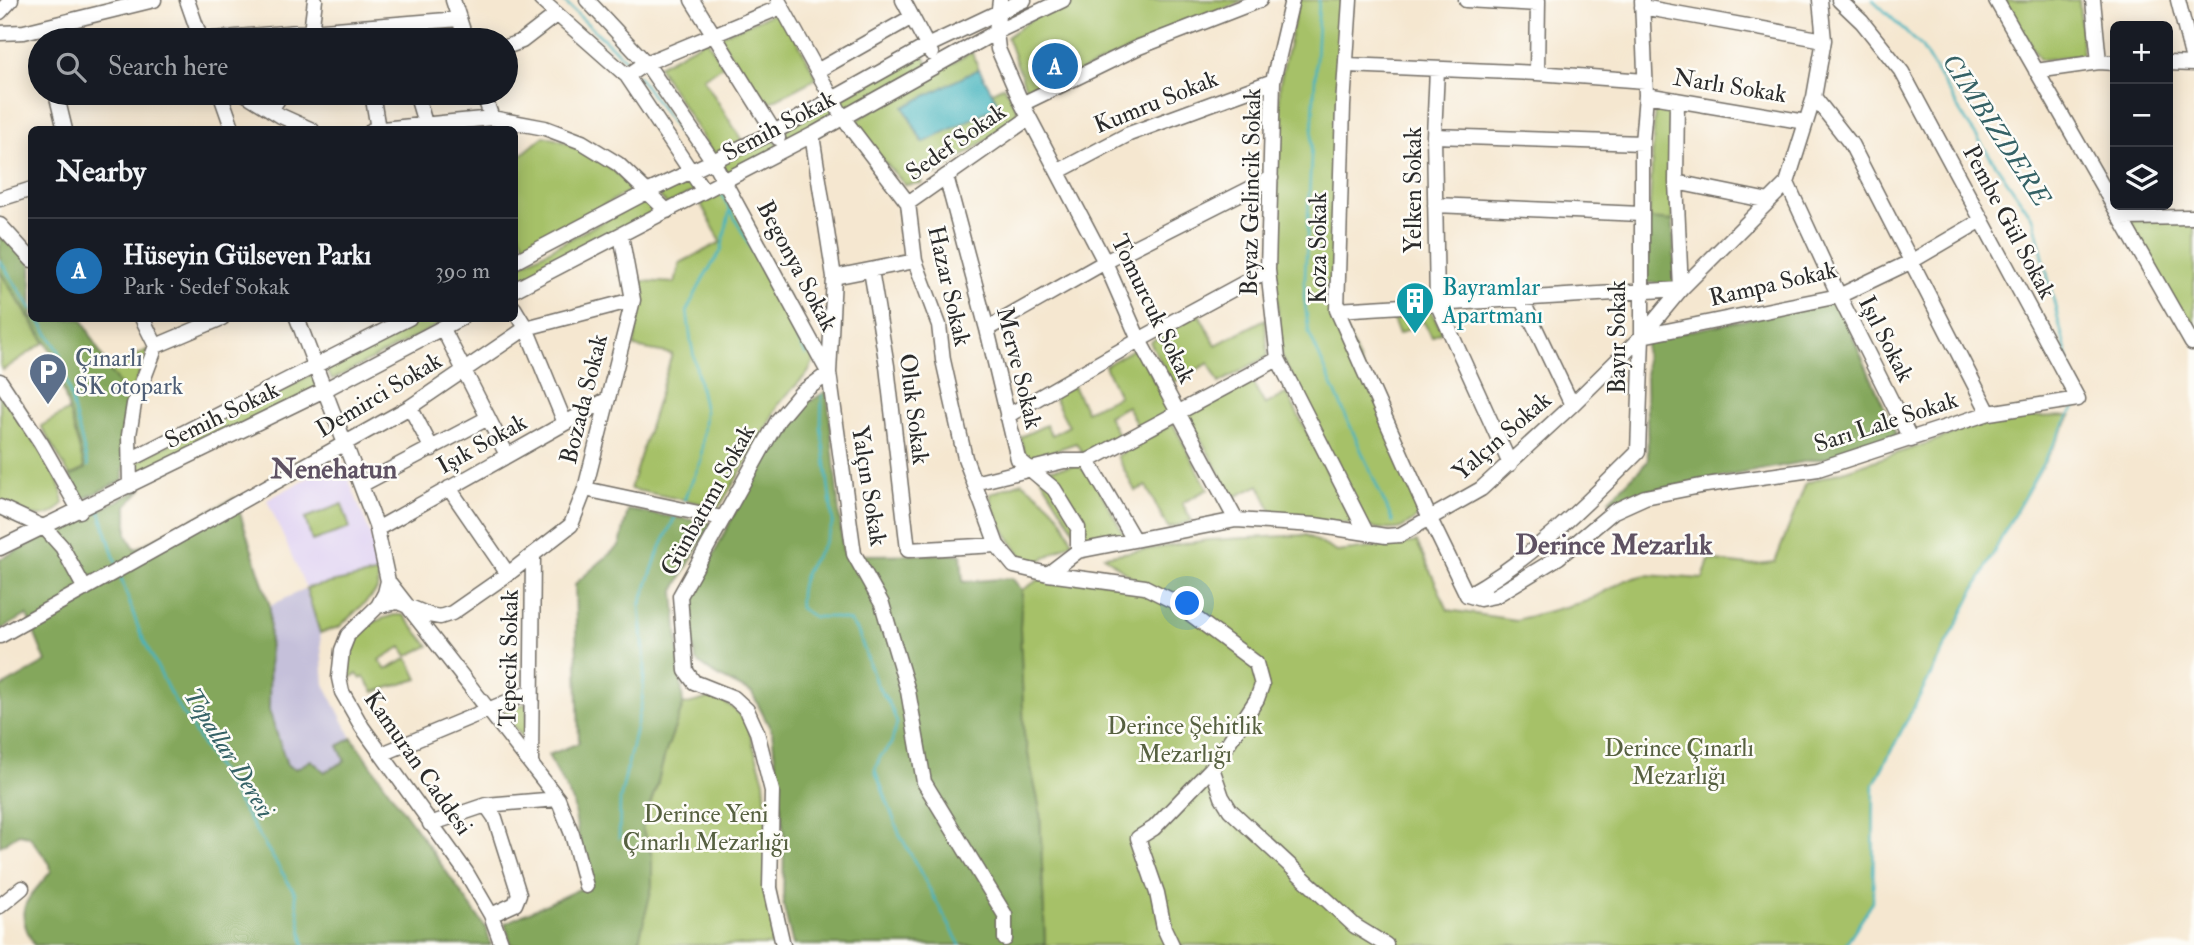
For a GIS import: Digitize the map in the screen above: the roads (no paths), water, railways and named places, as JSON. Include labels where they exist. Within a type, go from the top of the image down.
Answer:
[{"type":"street","points":[[0,12],[12,0]]},
{"type":"street","points":[[61,28],[154,0]]},
{"type":"street","points":[[187,0],[197,28]]},
{"type":"street","points":[[312,28],[315,0]]},
{"type":"street","points":[[453,0],[462,28]]},
{"type":"street","points":[[541,0],[627,76],[708,176]]},
{"type":"street","name":"Begonya Sokak","points":[[587,0],[646,64],[708,176],[829,373]]},
{"type":"street","points":[[692,0],[785,149]]},
{"type":"street","points":[[903,0],[937,64]]},
{"type":"street","name":"Semih Sokak","points":[[518,288],[667,211],[708,176],[774,132],[999,6],[1024,0]]},
{"type":"street","name":"Semih Sokak","points":[[518,260],[647,192],[708,176],[785,149],[996,32],[1063,0]]},
{"type":"street","name":"Sedef Sokak","points":[[1022,104],[1139,47],[1259,0]]},
{"type":"street","name":"Beyaz Gelincik Sokak","points":[[1292,0],[1273,81],[1268,270],[1278,359],[1366,532]]},
{"type":"street","name":"Koza Sokak","points":[[1350,0],[1343,119],[1338,310],[1430,519],[1467,595]]},
{"type":"street","points":[[1466,0],[1538,2],[1537,73]]},
{"type":"street","points":[[1338,310],[1681,289],[1787,183],[1814,97],[1824,40],[1819,0]]},
{"type":"street","name":"Pembe Gül Sokak","points":[[1839,0],[1862,22],[1902,72],[2078,399],[1989,413]]},
{"type":"street","points":[[1996,0],[2194,342]]},
{"type":"street","points":[[2093,0],[2099,62]]},
{"type":"street","points":[[2173,63],[2194,64],[2178,0]]},
{"type":"street","points":[[627,76],[646,64],[780,4]]},
{"type":"street","name":"Hazar Sokak","points":[[780,4],[843,118],[908,203],[915,261],[939,325],[943,360],[965,458],[998,545],[1014,566],[1048,574]]},
{"type":"street","points":[[1642,4],[1824,40]]},
{"type":"street","name":"Bayır Sokak","points":[[1467,595],[1489,583],[1530,552],[1595,495],[1638,452],[1642,336],[1642,143],[1646,88],[1642,4]]},
{"type":"street","points":[[996,32],[999,6]]},
{"type":"street","points":[[518,42],[557,14]]},
{"type":"street","points":[[817,71],[912,17]]},
{"type":"street","points":[[383,28],[397,24],[459,19]]},
{"type":"street","points":[[397,24],[398,28]]},
{"type":"street","name":"Tomurcuk Sokak","points":[[996,32],[998,48],[1022,104],[1105,262],[1139,340],[1236,520]]},
{"type":"street","points":[[2,36],[28,35]]},
{"type":"street","points":[[2036,71],[2110,63]]},
{"type":"street","name":"Narlı Sokak","points":[[1347,65],[1537,73],[1646,88],[1676,100],[1806,122]]},
{"type":"street","name":"Yelken Sokak","points":[[1437,69],[1434,136],[1437,303],[1510,464]]},
{"type":"street","name":"Kumru Sokak","points":[[1059,171],[1129,134],[1273,81]]},
{"type":"street","name":"Sarı Lale Sokak","points":[[1467,595],[1480,599],[1495,596],[1559,557],[1614,511],[1645,497],[1818,469],[1989,413],[1852,144],[1814,97]]},
{"type":"street","points":[[1676,100],[1676,182],[1681,289]]},
{"type":"street","points":[[59,105],[64,126]]},
{"type":"street","points":[[223,105],[227,126]]},
{"type":"street","points":[[263,105],[304,126]]},
{"type":"street","points":[[271,110],[274,105]]},
{"type":"street","points":[[374,105],[378,126]]},
{"type":"street","points":[[420,105],[426,126]]},
{"type":"street","points":[[487,105],[492,118]]},
{"type":"street","points":[[433,126],[492,118],[545,128],[582,142],[618,164],[667,211]]},
{"type":"street","name":"Sedef Sokak","points":[[908,203],[1029,118]]},
{"type":"street","name":"Yalçın Sokak","points":[[812,135],[834,277],[829,373],[854,554],[882,604],[908,691],[924,782],[1004,915],[1005,939]]},
{"type":"street","points":[[1434,136],[1642,143]]},
{"type":"street","name":"Merve Sokak","points":[[946,177],[987,329],[1018,459],[1054,489],[1078,528],[1078,551]]},
{"type":"street","points":[[987,329],[1105,262],[1271,178]]},
{"type":"street","points":[[1676,182],[1769,201]]},
{"type":"street","name":"Işıl Sokak","points":[[1787,183],[1839,296],[1911,440]]},
{"type":"street","points":[[0,199],[28,189]]},
{"type":"street","points":[[1435,205],[1641,214]]},
{"type":"street","points":[[2121,218],[2194,217]]},
{"type":"street","name":"Rampa Sokak","points":[[1642,336],[1839,296],[1912,261],[1982,220]]},
{"type":"street","points":[[0,225],[28,256]]},
{"type":"street","name":"Bozada Sokak","points":[[378,606],[398,602],[429,615],[440,617],[452,613],[571,525],[585,489],[632,300],[621,235]]},
{"type":"street","points":[[834,277],[915,261]]},
{"type":"street","name":"Oluk Sokak","points":[[871,270],[887,366],[908,550],[998,545]]},
{"type":"street","points":[[1007,416],[1268,270]]},
{"type":"street","name":"Yalçın Sokak","points":[[1048,574],[1078,551],[1236,520],[1315,525],[1386,536],[1400,535],[1481,489],[1510,464],[1642,336],[1681,289]]},
{"type":"street","points":[[1521,298],[1572,405]]},
{"type":"street","name":"Demirci Sokak","points":[[0,636],[410,407],[526,328],[632,300]]},
{"type":"street","points":[[518,315],[565,423]]},
{"type":"street","points":[[144,322],[156,346]]},
{"type":"street","points":[[130,486],[129,435],[134,404],[156,346],[213,322]]},
{"type":"street","points":[[298,322],[377,528],[388,581],[558,799],[572,834],[586,886]]},
{"type":"street","name":"Semih Sokak","points":[[130,460],[401,322]]},
{"type":"street","name":"Semih Sokak","points":[[0,548],[324,390],[454,322]]},
{"type":"street","points":[[443,329],[507,456]]},
{"type":"street","points":[[974,483],[1064,461],[1088,461],[1278,359]]},
{"type":"street","name":"Günbatımı Sokak","points":[[783,945],[770,888],[772,792],[757,732],[747,710],[733,698],[694,682],[686,671],[680,596],[778,420],[800,394],[829,373]]},
{"type":"street","points":[[0,380],[41,443],[80,511]]},
{"type":"street","name":"Işık Sokak","points":[[377,528],[608,399]]},
{"type":"street","points":[[410,407],[432,449]]},
{"type":"street","points":[[361,485],[488,418]]},
{"type":"street","points":[[1088,461],[1135,540]]},
{"type":"street","points":[[449,488],[508,574]]},
{"type":"street","points":[[585,489],[722,518]]},
{"type":"street","points":[[0,507],[45,528],[62,547],[85,589]]},
{"type":"street","name":"Tepecik Sokak","points":[[531,762],[533,555]]},
{"type":"street","points":[[1048,574],[1145,587],[1173,601],[1256,663],[1262,685],[1257,699],[1212,768],[1154,828],[1138,838],[1157,894],[1164,928],[1172,945]]},
{"type":"street","name":"Kamuran Caddesi","points":[[388,581],[378,606],[348,635],[342,650],[339,678],[342,692],[430,824],[466,872],[491,915],[500,940]]},
{"type":"street","points":[[382,754],[531,692]]},
{"type":"street","points":[[1212,768],[1222,797],[1230,810],[1355,926],[1386,945]]},
{"type":"street","points":[[430,824],[486,805],[558,799]]},
{"type":"street","points":[[486,805],[495,818],[519,894],[515,905],[491,915]]},
{"type":"street","points":[[0,906],[22,888]]},
{"type":"water","points":[[979,69],[999,105],[923,143],[904,107]]},
{"type":"waterway","points":[[562,0],[625,59]]},
{"type":"waterway","points":[[1319,0],[1304,296],[1309,333],[1393,522]]},
{"type":"waterway","name":"CIMBIZDERE","points":[[1873,0],[1921,46],[1966,121],[2034,220],[2071,372]]},
{"type":"waterway","points":[[638,76],[691,150]]},
{"type":"waterway","points":[[722,195],[806,355]]},
{"type":"waterway","points":[[684,500],[701,461],[705,412],[687,310],[721,251],[730,209]]},
{"type":"waterway","points":[[0,261],[28,303]]},
{"type":"waterway","points":[[41,322],[59,351],[88,466]]},
{"type":"waterway","points":[[822,395],[821,426],[833,522],[802,581],[800,608],[814,617],[849,621],[858,632],[876,683],[891,707],[897,723],[891,744],[880,757],[875,770],[899,833],[960,945]]},
{"type":"waterway","name":"CIMBIZDERE","points":[[1930,677],[2006,529],[2075,406]]},
{"type":"waterway","name":"Topallar Deresi","points":[[99,509],[116,563]]},
{"type":"waterway","points":[[619,838],[620,800],[642,701],[645,664],[640,606],[658,553],[675,517]]},
{"type":"waterway","name":"Topallar Deresi","points":[[121,578],[139,630],[170,693],[295,893],[304,945]]},
{"type":"waterway","name":"CIMBIZDERE","points":[[1845,945],[1873,902],[1874,784],[1930,676]]},
{"type":"place","name":"Hüseyin Gülseven Parkı","points":[[1055,66]]},
{"type":"place","name":"Bayramlar Apartmanı","points":[[1415,335]]},
{"type":"place","name":"Çınarlı SK otopark","points":[[48,406]]},
{"type":"district","name":"Nenehatun","points":[[334,469]]},
{"type":"district","name":"Derince Mezarlık","points":[[1614,545]]},
{"type":"park label","name":"Derince Şehitlik Mezarlığı","points":[[1185,740]]},
{"type":"park label","name":"Derince Çınarlı Mezarlığı","points":[[1679,762]]},
{"type":"park label","name":"Derince Yeni Çınarlı Mezarlığı","points":[[706,828]]}]
